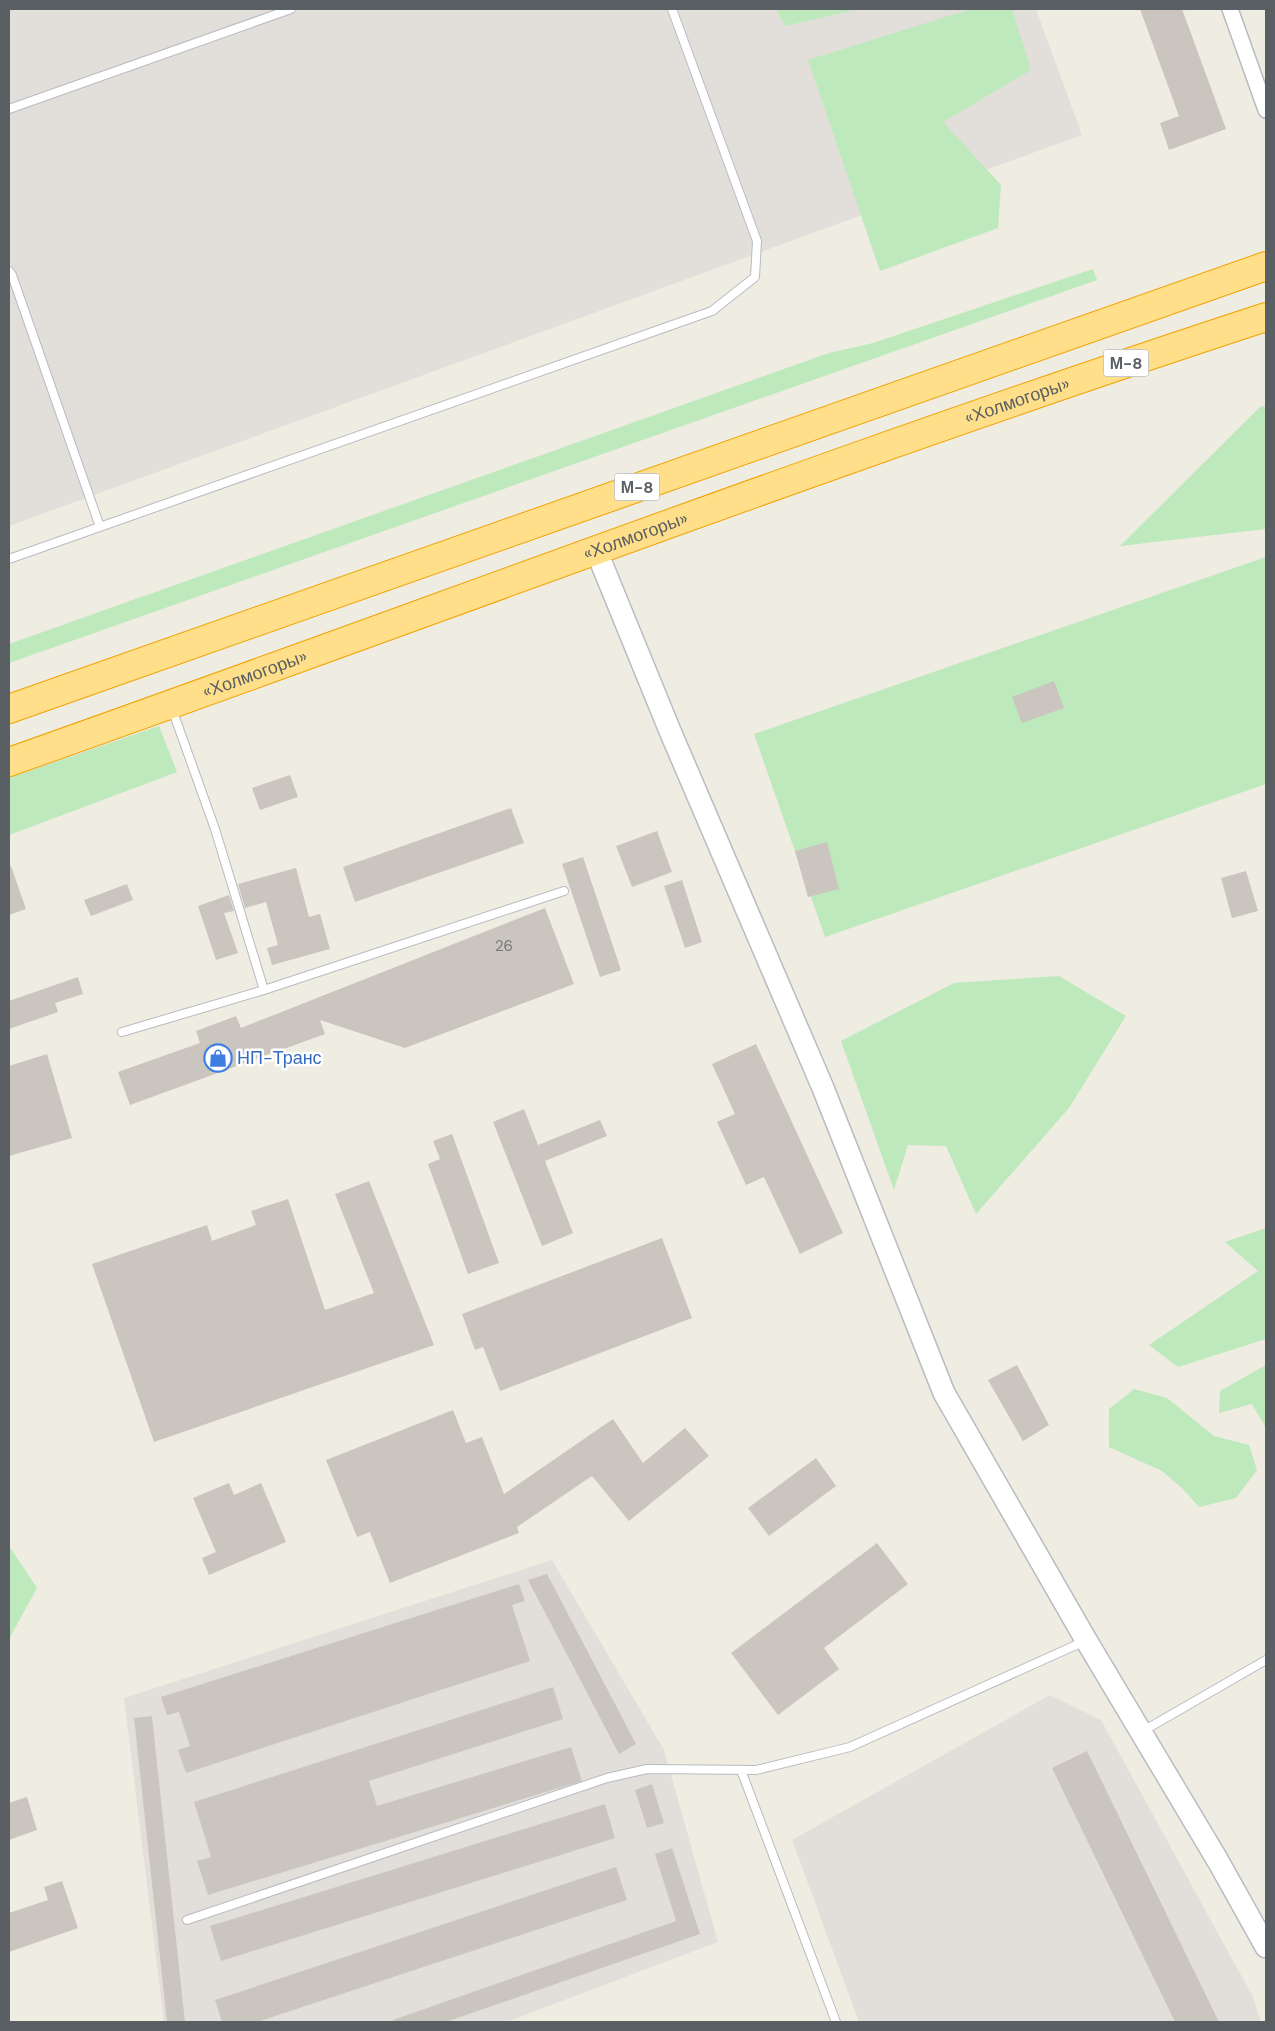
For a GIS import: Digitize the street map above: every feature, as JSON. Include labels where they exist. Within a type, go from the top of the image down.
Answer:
[{"type":"highway","name":"М-8","points":[[9,709],[1266,266]]},
{"type":"highway","name":"«Холмогоры»","points":[[9,762],[322,651],[806,473],[1266,317]]},
{"type":"street","points":[[1230,9],[1266,110]]},
{"type":"street","points":[[596,550],[670,731],[823,1088],[944,1393],[1266,1947]]},
{"type":"lane","points":[[9,109],[291,9]]},
{"type":"lane","points":[[9,559],[712,311],[755,277],[757,240],[672,9]]},
{"type":"lane","points":[[9,271],[100,526]]},
{"type":"lane","points":[[170,705],[215,829],[264,990]]},
{"type":"lane","points":[[122,1032],[264,990],[564,892]]},
{"type":"lane","points":[[187,1920],[607,1778],[647,1768],[756,1770],[850,1748],[1086,1640]]},
{"type":"lane","points":[[1142,1732],[1266,1660]]},
{"type":"lane","points":[[741,1770],[836,2022]]},
{"type":"shaded area","points":[[9,9],[1036,9],[1082,135],[9,526]]},
{"type":"shaded area","points":[[552,1560],[664,1750],[718,1942],[506,2022],[164,2022],[124,1698]]},
{"type":"shaded area","points":[[1050,1695],[1101,1720],[1253,1997],[1261,2022],[859,2022],[792,1840]]},
{"type":"green space","points":[[776,9],[859,9],[785,26]]},
{"type":"green space","points":[[971,9],[1012,9],[1031,70],[943,122],[1001,185],[998,228],[880,271],[808,60]]},
{"type":"green space","points":[[1093,269],[1097,280],[9,663],[9,644],[829,353],[873,343]]},
{"type":"green space","points":[[1261,406],[1266,407],[1266,529],[1120,546]]},
{"type":"green space","points":[[1266,557],[1266,784],[825,937],[754,734]]},
{"type":"green space","points":[[159,726],[177,772],[9,835],[9,778]]},
{"type":"green space","points":[[1059,976],[1126,1016],[1069,1108],[976,1214],[946,1146],[908,1145],[894,1190],[841,1041],[954,983]]},
{"type":"green space","points":[[1266,1228],[1266,1339],[1178,1367],[1149,1345],[1258,1271],[1225,1242]]},
{"type":"green space","points":[[1266,1365],[1266,1428],[1252,1404],[1219,1413],[1220,1391]]},
{"type":"green space","points":[[1134,1389],[1167,1398],[1214,1436],[1249,1445],[1257,1470],[1236,1498],[1199,1507],[1183,1489],[1162,1471],[1109,1447],[1109,1409]]},
{"type":"green space","points":[[9,1546],[37,1588],[9,1639]]},
{"type":"building","points":[[1140,9],[1182,9],[1226,129],[1169,150],[1160,123],[1179,116]]},
{"type":"building","points":[[1054,681],[1064,708],[1022,723],[1012,697]]},
{"type":"building","points":[[290,775],[298,797],[260,810],[252,788]]},
{"type":"building","points":[[511,808],[524,843],[355,902],[343,867]]},
{"type":"building","points":[[657,831],[672,872],[632,887],[616,846]]},
{"type":"building","points":[[827,842],[839,889],[808,897],[795,851]]},
{"type":"building","points":[[583,857],[621,970],[600,977],[562,864]]},
{"type":"building","points":[[11,866],[26,909],[9,915],[9,867]]},
{"type":"building","points":[[296,868],[309,917],[320,914],[330,949],[272,965],[267,948],[278,945],[266,902],[245,908],[238,884]]},
{"type":"building","points":[[1246,871],[1258,911],[1232,918],[1221,878]]},
{"type":"building","points":[[682,880],[702,942],[685,948],[664,886]]},
{"type":"building","points":[[127,884],[133,900],[91,916],[84,900]]},
{"type":"building","points":[[229,895],[234,911],[224,913],[238,953],[216,960],[198,906]]},
{"type":"building","points":[[545,908],[574,984],[405,1048],[320,1020],[325,1034],[130,1105],[118,1072],[200,1043],[196,1031],[236,1016],[241,1028]]},
{"type":"building","points":[[78,977],[83,994],[55,1003],[58,1012],[9,1029],[9,1001]]},
{"type":"building","points":[[756,1044],[843,1233],[800,1254],[764,1177],[746,1185],[717,1122],[735,1114],[712,1064]]},
{"type":"building","points":[[47,1054],[72,1138],[9,1156],[9,1066]]},
{"type":"building","points":[[524,1109],[538,1145],[600,1120],[607,1136],[545,1161],[573,1233],[542,1246],[493,1122]]},
{"type":"building","points":[[452,1134],[499,1263],[468,1274],[428,1164],[440,1159],[433,1141]]},
{"type":"building","points":[[369,1181],[434,1345],[154,1442],[92,1264],[207,1225],[212,1241],[256,1225],[251,1211],[288,1199],[325,1310],[374,1293],[335,1194]]},
{"type":"building","points":[[662,1238],[692,1318],[500,1391],[483,1347],[475,1350],[462,1314]]},
{"type":"building","points":[[1017,1365],[1049,1425],[1023,1441],[988,1380]]},
{"type":"building","points":[[453,1410],[466,1443],[482,1437],[504,1494],[613,1419],[643,1463],[685,1428],[709,1456],[629,1521],[592,1476],[517,1527],[519,1533],[390,1583],[370,1532],[357,1537],[326,1460]]},
{"type":"building","points":[[816,1458],[836,1486],[769,1536],[748,1508]]},
{"type":"building","points":[[229,1483],[234,1495],[261,1483],[286,1542],[209,1575],[202,1558],[216,1552],[193,1498]]},
{"type":"building","points":[[877,1543],[908,1584],[824,1648],[839,1669],[778,1715],[731,1653]]},
{"type":"building","points":[[547,1574],[636,1744],[619,1754],[528,1580]]},
{"type":"building","points":[[519,1584],[525,1601],[512,1605],[530,1661],[186,1773],[178,1750],[190,1746],[179,1712],[167,1715],[161,1697]]},
{"type":"building","points":[[553,1687],[563,1719],[369,1781],[377,1806],[571,1747],[582,1781],[208,1895],[197,1861],[211,1857],[194,1802]]},
{"type":"building","points":[[152,1716],[185,2022],[167,2022],[134,1718]]},
{"type":"building","points":[[1087,1751],[1219,2022],[1175,2022],[1052,1768]]},
{"type":"building","points":[[652,1784],[664,1823],[647,1828],[635,1790]]},
{"type":"building","points":[[27,1797],[37,1830],[9,1840],[9,1803]]},
{"type":"building","points":[[605,1804],[615,1838],[221,1961],[210,1926]]},
{"type":"building","points":[[672,1848],[700,1934],[446,2022],[394,2022],[393,2020],[676,1921],[655,1854]]},
{"type":"building","points":[[616,1867],[627,1900],[257,2022],[222,2022],[215,2000]]},
{"type":"building","points":[[62,1881],[78,1928],[9,1952],[9,1913],[48,1900],[44,1887]]},
{"type":"place","name":"НП-Транс","points":[[218,1058]]}]
